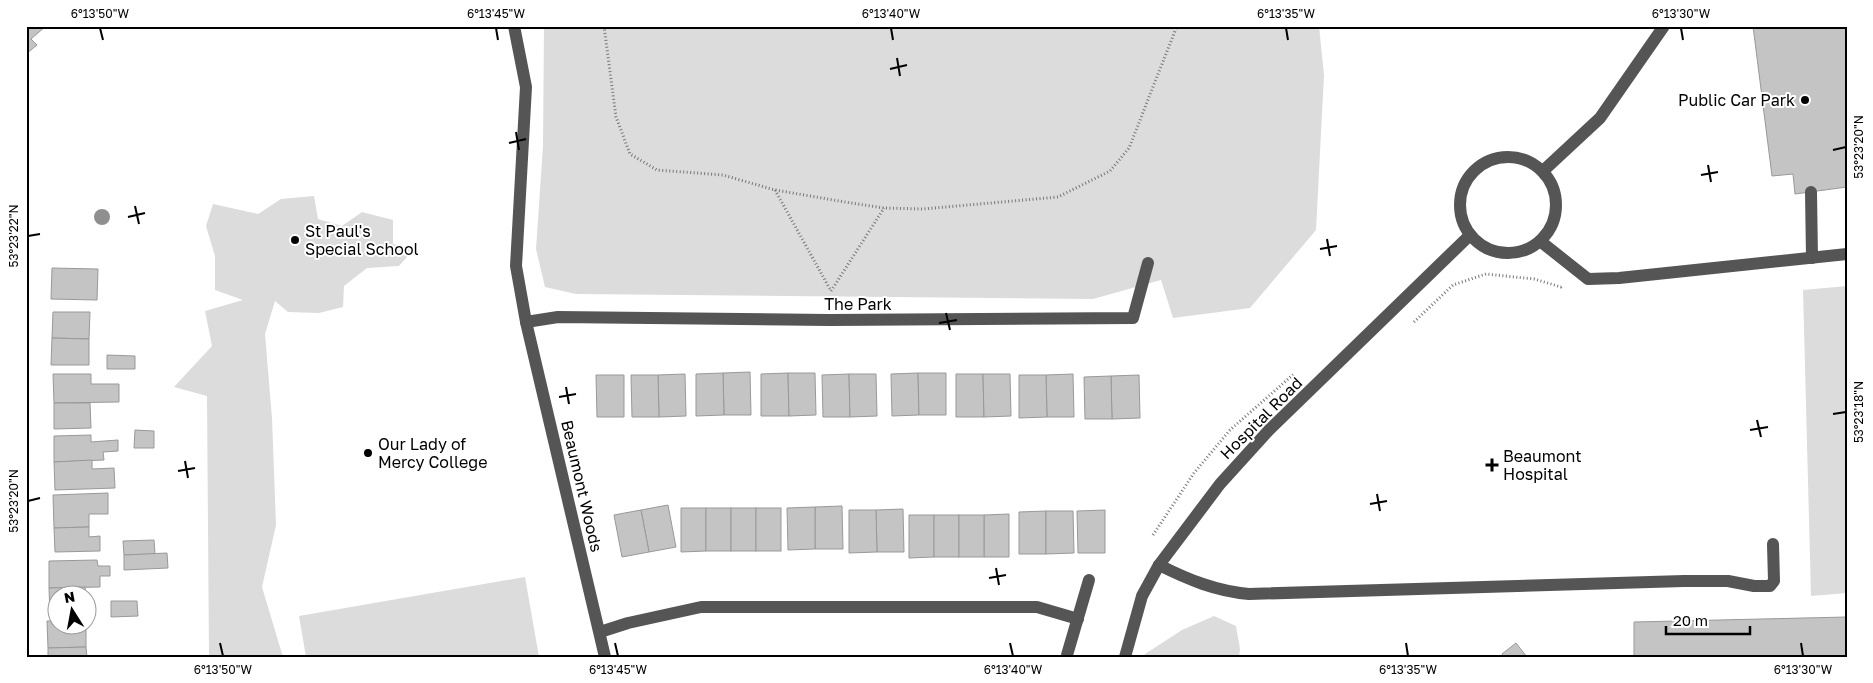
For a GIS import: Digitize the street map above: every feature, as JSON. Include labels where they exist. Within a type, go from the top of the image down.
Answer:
[{"type":"street","name":"Beaumont Woods","points":[[514,26],[526,87],[516,266],[526,322],[605,657]]},
{"type":"street","points":[[1543,171],[1600,118],[1664,26]]},
{"type":"street","points":[[1517,156],[1535,164],[1551,181],[1556,195],[1556,215],[1548,232],[1540,241],[1517,253],[1498,253],[1480,245],[1469,236],[1459,214],[1459,195],[1467,178],[1479,165],[1498,157],[1517,156]]},
{"type":"street","points":[[1811,192],[1812,258]]},
{"type":"street","name":"Hospital Road","points":[[1125,657],[1142,596],[1159,565],[1220,484],[1269,430],[1469,236]]},
{"type":"street","points":[[1540,241],[1588,278],[1619,278],[1847,254]]},
{"type":"street","name":"The Park","points":[[526,322],[558,317],[830,320],[1133,318],[1148,263]]},
{"type":"street","points":[[1159,565],[1201,584],[1227,592],[1249,594],[1684,581],[1728,581],[1754,586],[1770,586],[1774,581],[1773,544]]},
{"type":"street","points":[[1067,655],[1089,580]]},
{"type":"street","points":[[600,632],[628,623],[701,607],[1037,607],[1078,619]]},
{"type":"path","points":[[604,26],[616,117],[630,154],[657,170],[723,175],[775,190],[884,208],[923,209],[1058,197],[1110,171],[1129,148],[1177,26]]},
{"type":"path","points":[[775,190],[831,290],[884,208]]},
{"type":"path","points":[[1410,325],[1453,285],[1486,274],[1534,278],[1561,287],[1575,268]]},
{"type":"shaded area","points":[[544,26],[1319,26],[1324,75],[1316,230],[1250,308],[1173,318],[1161,280],[1093,299],[576,294],[545,287],[536,249],[543,146]]},
{"type":"shaded area","points":[[314,196],[318,219],[342,226],[362,212],[393,220],[393,244],[415,248],[399,266],[367,268],[344,286],[343,307],[319,313],[288,312],[275,301],[265,334],[272,418],[276,525],[262,587],[283,657],[209,657],[207,396],[174,387],[212,346],[205,311],[243,300],[215,290],[215,256],[206,226],[213,204],[258,214],[281,199]]},
{"type":"shaded area","points":[[1847,286],[1847,593],[1811,596],[1803,290]]},
{"type":"shaded area","points":[[525,577],[539,657],[306,657],[299,616]]},
{"type":"shaded area","points":[[1214,616],[1236,626],[1240,649],[1239,657],[1144,657],[1145,654],[1182,630]]},
{"type":"building","points":[[26,26],[46,26],[31,39],[37,45],[26,54]]},
{"type":"building","name":"Public Car Park","points":[[1753,26],[1847,26],[1847,187],[1795,194],[1793,174],[1772,176]]},
{"type":"building","points":[[52,268],[98,269],[97,300],[51,299]]},
{"type":"building","points":[[53,312],[90,312],[89,339],[52,338]]},
{"type":"building","points":[[52,338],[89,339],[89,365],[51,365]]},
{"type":"building","points":[[107,355],[135,356],[135,369],[107,369]]},
{"type":"building","points":[[750,372],[751,415],[724,415],[723,373]]},
{"type":"building","points":[[723,373],[724,415],[696,416],[696,374]]},
{"type":"building","points":[[788,373],[789,416],[761,416],[761,374]]},
{"type":"building","points":[[788,373],[815,373],[816,415],[789,416]]},
{"type":"building","points":[[918,373],[919,415],[892,416],[891,374]]},
{"type":"building","points":[[918,373],[946,373],[946,415],[919,415]]},
{"type":"building","points":[[53,374],[91,374],[91,384],[119,384],[119,402],[54,403]]},
{"type":"building","points":[[685,374],[686,416],[659,417],[658,375]]},
{"type":"building","points":[[849,374],[850,417],[823,417],[822,375]]},
{"type":"building","points":[[849,374],[876,374],[877,416],[850,417]]},
{"type":"building","points":[[956,374],[983,374],[984,417],[956,417]]},
{"type":"building","points":[[983,374],[1010,374],[1011,416],[984,417]]},
{"type":"building","points":[[1073,374],[1074,417],[1047,417],[1046,375]]},
{"type":"building","points":[[596,375],[624,375],[624,417],[597,417]]},
{"type":"building","points":[[631,375],[658,375],[659,417],[632,417]]},
{"type":"building","points":[[1019,375],[1046,375],[1047,417],[1019,418]]},
{"type":"building","points":[[1139,375],[1140,418],[1112,419],[1111,376]]},
{"type":"building","points":[[1111,376],[1112,419],[1085,419],[1084,377]]},
{"type":"building","points":[[54,403],[90,403],[91,428],[54,429]]},
{"type":"building","points":[[135,430],[154,431],[154,448],[134,448]]},
{"type":"building","points":[[91,435],[91,442],[118,440],[118,451],[103,452],[104,460],[54,462],[54,436]]},
{"type":"building","points":[[92,460],[92,469],[114,468],[115,488],[55,490],[54,462]]},
{"type":"building","points":[[108,493],[108,514],[89,514],[89,527],[54,528],[53,495]]},
{"type":"building","points":[[668,505],[676,547],[649,552],[641,510]]},
{"type":"building","points":[[842,506],[843,549],[815,549],[815,507]]},
{"type":"building","points":[[815,507],[815,549],[788,550],[787,508]]},
{"type":"building","points":[[681,508],[706,508],[706,551],[681,552]]},
{"type":"building","points":[[706,508],[731,508],[731,551],[706,551]]},
{"type":"building","points":[[731,508],[756,508],[756,551],[731,551]]},
{"type":"building","points":[[756,508],[781,508],[781,551],[756,551]]},
{"type":"building","points":[[903,509],[904,552],[877,552],[876,510]]},
{"type":"building","points":[[641,510],[649,552],[622,557],[614,515]]},
{"type":"building","points":[[849,510],[876,510],[877,552],[849,553]]},
{"type":"building","points":[[1105,510],[1105,553],[1078,553],[1077,511]]},
{"type":"building","points":[[1046,511],[1046,554],[1019,554],[1019,512]]},
{"type":"building","points":[[1046,511],[1073,511],[1074,553],[1046,554]]},
{"type":"building","points":[[1009,514],[1009,557],[984,557],[984,515]]},
{"type":"building","points":[[909,515],[934,515],[934,557],[909,558]]},
{"type":"building","points":[[934,515],[959,515],[959,557],[934,557]]},
{"type":"building","points":[[959,515],[984,515],[984,557],[959,557]]},
{"type":"building","points":[[89,527],[89,537],[100,536],[100,551],[55,552],[54,528]]},
{"type":"building","points":[[154,540],[155,554],[124,555],[123,541]]},
{"type":"building","points":[[167,553],[168,568],[124,570],[124,555]]},
{"type":"building","points":[[97,560],[98,566],[110,566],[110,576],[100,576],[100,587],[49,586],[49,561]]},
{"type":"building","points":[[111,601],[137,601],[138,616],[111,617]]},
{"type":"building","points":[[1847,617],[1847,657],[1634,657],[1634,622]]},
{"type":"building","points":[[47,621],[48,636],[86,636],[86,647],[48,648]]},
{"type":"building","points":[[1516,643],[1527,657],[1504,657],[1502,654]]},
{"type":"building","points":[[86,647],[87,657],[48,657],[48,648]]},
{"type":"place","name":"Public Car Park","points":[[1805,100]]},
{"type":"place","name":"St Paul's Special School","points":[[295,240]]},
{"type":"place","name":"Our Lady of Mercy College","points":[[368,453]]},
{"type":"place","name":"Beaumont Hospital","points":[[1492,465]]}]
